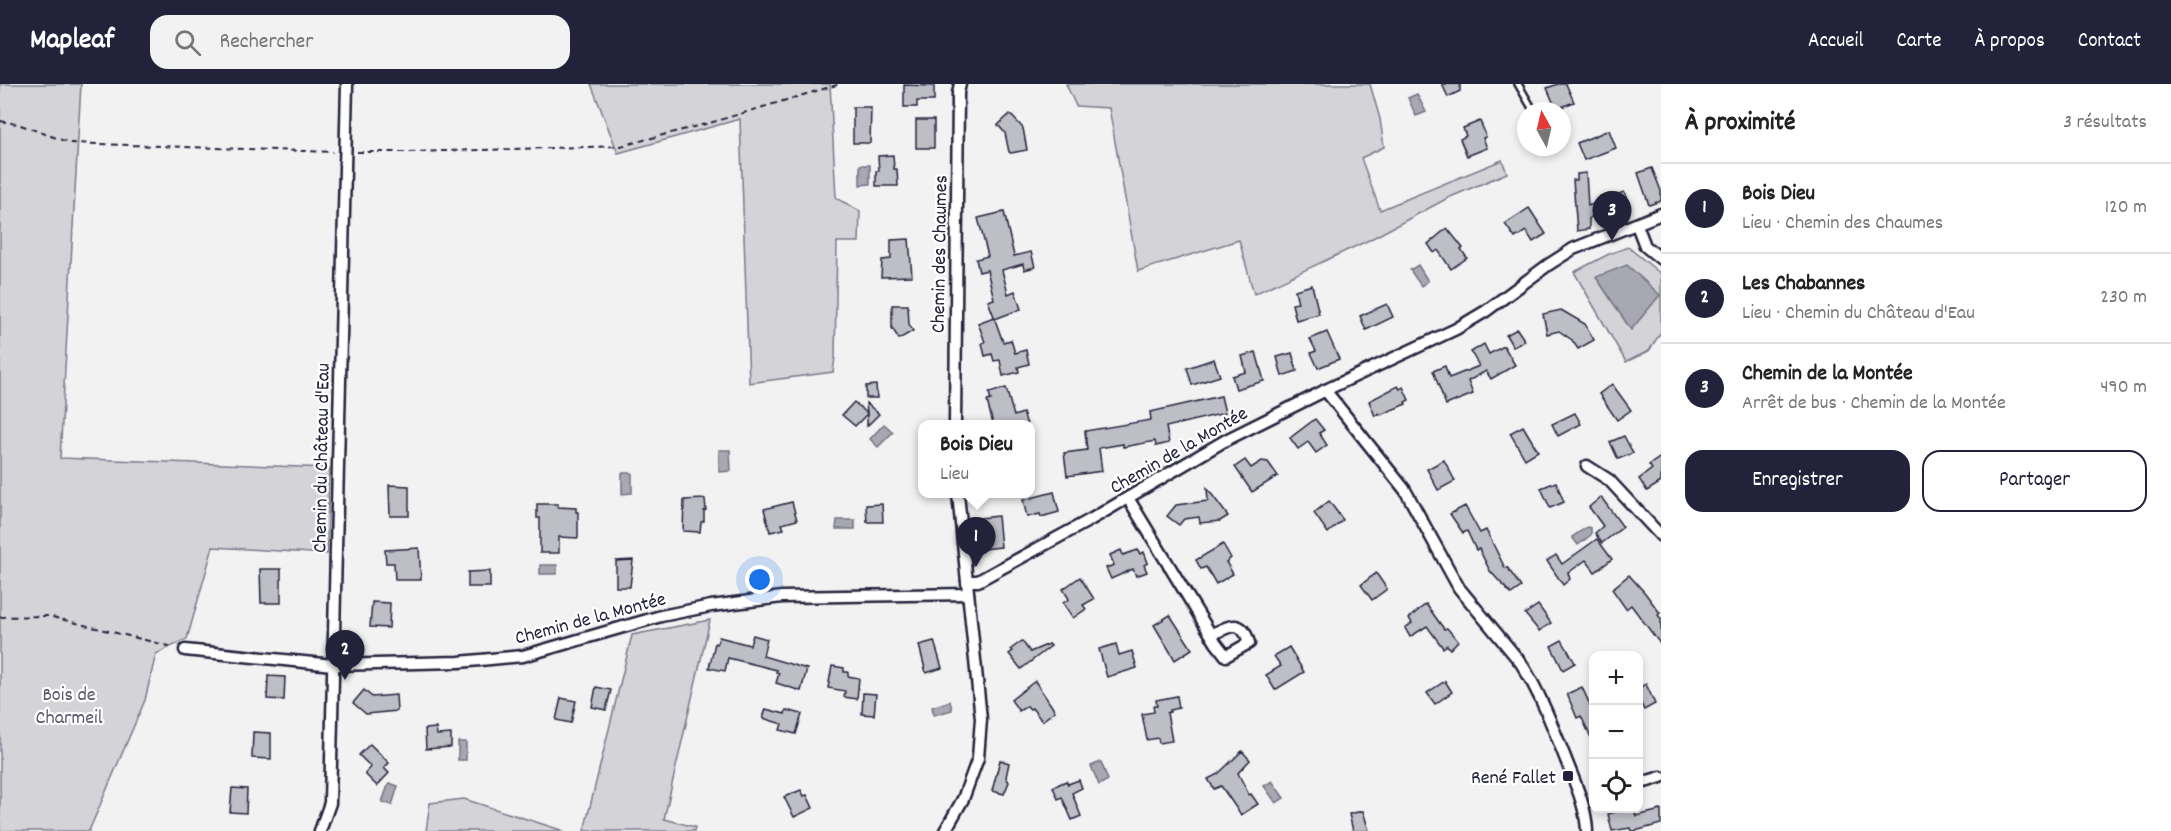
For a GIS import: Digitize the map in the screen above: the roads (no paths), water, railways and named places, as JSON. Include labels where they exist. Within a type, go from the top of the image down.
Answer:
[{"type":"street","name":"Chemin du Château d'Eau","points":[[320,831],[330,803],[347,84]]},
{"type":"street","name":"Chemin des Chaumes","points":[[955,420],[958,93],[960,84]]},
{"type":"street","name":"Chemin de la Montée","points":[[967,581],[978,581],[1128,498],[1226,440],[1325,390],[1456,329],[1486,311],[1573,249],[1661,214]]},
{"type":"street","points":[[1637,225],[1645,246],[1661,260]]},
{"type":"street","points":[[1325,390],[1405,490],[1459,588],[1521,663],[1587,798],[1587,831]]},
{"type":"street","points":[[1587,466],[1609,480],[1661,536]]},
{"type":"street","points":[[945,831],[963,799],[978,758],[981,719],[958,498]]},
{"type":"street","points":[[1128,498],[1211,635]]},
{"type":"street","name":"Chemin de la Montée","points":[[185,650],[333,665],[459,662],[523,656],[661,616],[711,606],[782,597],[968,594]]},
{"type":"street","points":[[1643,782],[1661,777]]},
{"type":"lane","points":[[1518,84],[1528,102]]},
{"type":"place","name":"Chemin de la Montée","points":[[1612,241]]},
{"type":"place","name":"Bois Dieu","points":[[976,567]]},
{"type":"place","name":"Les Chabannes","points":[[345,680]]},
{"type":"place","name":"René Fallet","points":[[1568,776]]},
{"type":"park label","name":"Bois de Charmeil","points":[[69,704]]}]
